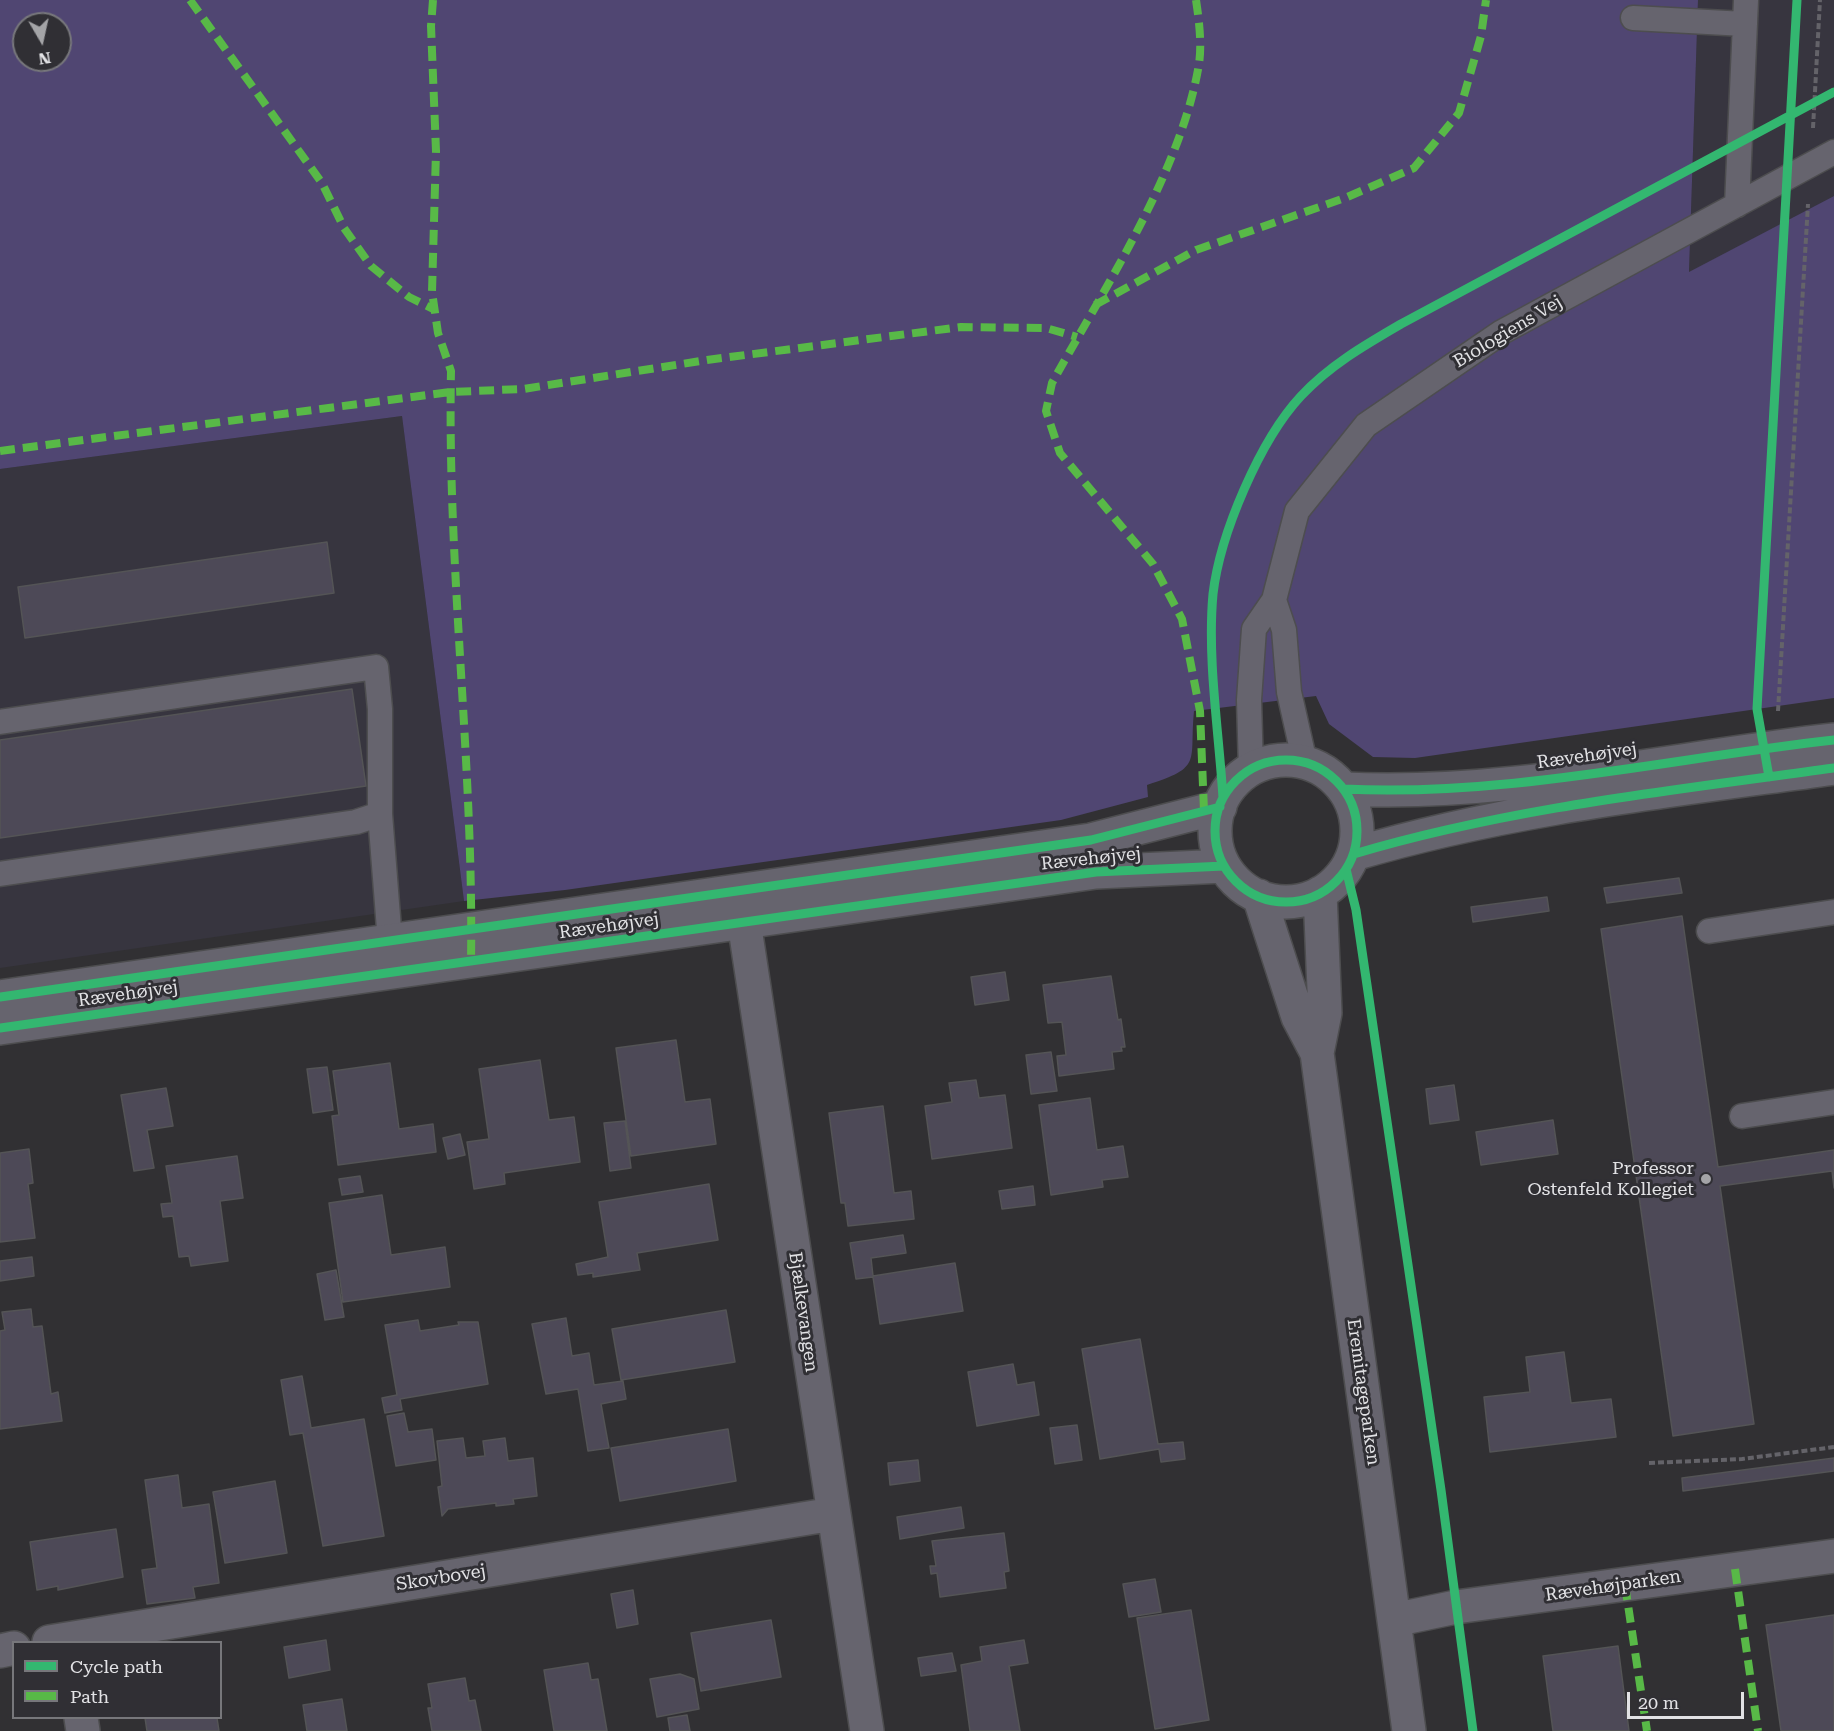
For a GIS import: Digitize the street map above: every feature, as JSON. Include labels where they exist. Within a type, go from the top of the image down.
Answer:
[{"type":"street","name":"Rævehøjvej","points":[[1344,789],[1401,792],[1531,781],[1834,740]]},
{"type":"street","points":[[1277,761],[1305,763],[1326,773],[1344,789],[1356,820],[1353,854],[1340,876],[1320,893],[1308,898],[1283,902],[1258,896],[1245,889],[1224,866],[1216,837],[1220,807],[1229,790],[1251,770],[1277,761]]},
{"type":"street","points":[[1353,854],[1406,838],[1575,806],[1834,768]]},
{"type":"street","name":"Rævehøjvej","points":[[0,997],[1091,840],[1220,807]]},
{"type":"street","name":"Rævehøjvej","points":[[0,1028],[745,924],[1096,872],[1224,866]]},
{"type":"street","name":"Bjælkevangen","points":[[739,892],[867,1731]]},
{"type":"street","name":"Eremitageparken","points":[[1320,893],[1325,1013],[1317,1053],[1409,1731]]},
{"type":"street","name":"Eremitageparken","points":[[1258,896],[1298,1017],[1317,1053]]},
{"type":"street","name":"Skovbovej","points":[[62,1641],[833,1514]]},
{"type":"street","name":"Rævehøjparken","points":[[1394,1620],[1456,1607],[1834,1556]]},
{"type":"lane","points":[[1737,205],[1746,0]]},
{"type":"lane","points":[[1634,18],[1745,24]]},
{"type":"lane","name":"Biologiens Vej","points":[[1251,770],[1249,700],[1254,629],[1274,600],[1297,511],[1366,425],[1502,332],[1834,152]]},
{"type":"lane","points":[[1274,600],[1284,630],[1289,692],[1305,763]]},
{"type":"lane","points":[[0,722],[376,667],[380,709],[380,814],[390,942]]},
{"type":"lane","points":[[0,874],[356,822],[380,814]]},
{"type":"lane","points":[[1708,931],[1834,912]]},
{"type":"lane","points":[[1742,1116],[1834,1102]]},
{"type":"path","points":[[1781,746],[1778,703],[1811,164],[1810,105],[1820,0]]},
{"type":"path","points":[[1810,105],[1824,97]]},
{"type":"path","points":[[1649,1463],[1742,1459],[1834,1447]]},
{"type":"shaded area","points":[[0,0],[1698,0],[1689,272],[1834,196],[1834,698],[1415,758],[1373,757],[1329,724],[1316,696],[1194,711],[1192,752],[1186,767],[1165,779],[1147,785],[1148,797],[1061,820],[565,890],[464,901],[402,416],[0,469]]},
{"type":"shaded area","points":[[1698,0],[1834,0],[1834,196],[1689,273]]},
{"type":"shaded area","points":[[402,416],[464,901],[0,968],[0,469]]},
{"type":"building","points":[[327,542],[334,593],[25,638],[18,587]]},
{"type":"building","points":[[352,689],[366,786],[0,838],[0,740]]},
{"type":"building","points":[[1679,878],[1682,893],[1607,903],[1604,888]]},
{"type":"building","points":[[1547,897],[1549,911],[1473,922],[1471,907]]},
{"type":"building","name":"Professor Ostenfeld Kollegiet","points":[[1682,916],[1718,1167],[1834,1150],[1834,1188],[1832,1171],[1720,1186],[1754,1424],[1673,1436],[1601,929]]},
{"type":"building","points":[[1005,972],[1009,1000],[975,1005],[971,977]]},
{"type":"building","points":[[1111,976],[1125,1047],[1121,1047],[1122,1051],[1112,1052],[1114,1069],[1059,1076],[1057,1056],[1066,1055],[1062,1022],[1048,1023],[1043,985]]},
{"type":"building","points":[[676,1040],[685,1102],[710,1099],[716,1144],[631,1156],[616,1048]]},
{"type":"building","points":[[1051,1052],[1057,1091],[1031,1094],[1026,1055]]},
{"type":"building","points":[[540,1060],[549,1120],[574,1117],[580,1162],[504,1173],[505,1184],[474,1189],[467,1142],[489,1139],[479,1069]]},
{"type":"building","points":[[390,1063],[399,1129],[433,1124],[436,1152],[338,1165],[332,1116],[339,1115],[333,1071]]},
{"type":"building","points":[[327,1067],[333,1110],[313,1113],[307,1069]]},
{"type":"building","points":[[976,1080],[979,1098],[1005,1095],[1012,1148],[932,1159],[925,1106],[952,1102],[949,1083]]},
{"type":"building","points":[[1454,1085],[1459,1120],[1430,1124],[1426,1089]]},
{"type":"building","points":[[166,1088],[173,1126],[147,1130],[154,1168],[134,1171],[121,1095]]},
{"type":"building","points":[[1090,1098],[1097,1150],[1123,1146],[1128,1177],[1102,1180],[1103,1187],[1051,1195],[1039,1105]]},
{"type":"building","points":[[883,1106],[894,1193],[911,1191],[914,1219],[848,1226],[845,1203],[841,1203],[829,1113]]},
{"type":"building","points":[[1553,1120],[1558,1154],[1481,1165],[1476,1132]]},
{"type":"building","points":[[625,1121],[631,1168],[610,1171],[604,1123]]},
{"type":"building","points":[[460,1134],[465,1155],[448,1159],[443,1138]]},
{"type":"building","points":[[29,1149],[33,1183],[28,1184],[35,1238],[0,1242],[0,1153]]},
{"type":"building","points":[[237,1156],[243,1198],[220,1201],[228,1261],[191,1266],[189,1256],[179,1257],[173,1216],[163,1217],[161,1204],[172,1203],[166,1166]]},
{"type":"building","points":[[360,1176],[363,1192],[342,1195],[339,1179]]},
{"type":"building","points":[[709,1184],[718,1240],[637,1253],[640,1270],[593,1277],[593,1273],[578,1275],[576,1264],[608,1257],[599,1202]]},
{"type":"building","points":[[1033,1186],[1035,1205],[1002,1209],[999,1191]]},
{"type":"building","points":[[382,1195],[391,1255],[445,1247],[450,1287],[343,1302],[329,1203]]},
{"type":"building","points":[[903,1235],[906,1253],[871,1258],[873,1276],[955,1263],[963,1311],[880,1324],[873,1277],[856,1279],[850,1243]]},
{"type":"building","points":[[32,1257],[34,1276],[0,1281],[0,1261]]},
{"type":"building","points":[[336,1270],[344,1317],[325,1320],[317,1274]]},
{"type":"building","points":[[31,1309],[33,1327],[42,1326],[51,1394],[58,1392],[62,1421],[0,1429],[0,1331],[5,1330],[2,1312]]},
{"type":"building","points":[[726,1310],[735,1362],[621,1380],[612,1329]]},
{"type":"building","points":[[566,1318],[572,1356],[589,1353],[594,1385],[623,1381],[626,1399],[601,1404],[609,1448],[588,1451],[578,1389],[546,1394],[532,1324]]},
{"type":"building","points":[[418,1320],[420,1331],[459,1325],[458,1322],[478,1322],[488,1384],[400,1399],[402,1410],[385,1413],[382,1398],[397,1395],[385,1325]]},
{"type":"building","points":[[1140,1339],[1158,1444],[1183,1442],[1185,1459],[1161,1462],[1159,1449],[1100,1459],[1082,1349]]},
{"type":"building","points":[[1564,1352],[1571,1403],[1611,1399],[1616,1437],[1490,1452],[1484,1397],[1530,1392],[1526,1357]]},
{"type":"building","points":[[1013,1364],[1017,1385],[1034,1382],[1039,1415],[977,1426],[968,1372]]},
{"type":"building","points":[[302,1376],[311,1428],[364,1419],[384,1536],[323,1546],[303,1433],[290,1435],[281,1380]]},
{"type":"building","points":[[404,1413],[408,1432],[432,1429],[436,1460],[396,1466],[387,1416]]},
{"type":"building","points":[[1077,1425],[1082,1460],[1055,1464],[1050,1428]]},
{"type":"building","points":[[728,1429],[736,1481],[620,1501],[611,1448]]},
{"type":"building","points":[[463,1438],[466,1458],[485,1456],[483,1441],[505,1438],[508,1461],[533,1458],[537,1496],[513,1499],[514,1504],[496,1506],[496,1503],[448,1509],[442,1516],[438,1487],[442,1486],[437,1441]]},
{"type":"building","points":[[1834,1458],[1834,1471],[1683,1491],[1682,1478]]},
{"type":"building","points":[[918,1460],[920,1481],[890,1485],[888,1463]]},
{"type":"building","points":[[178,1475],[182,1508],[209,1504],[219,1583],[193,1587],[195,1598],[147,1604],[142,1570],[157,1568],[145,1480]]},
{"type":"building","points":[[275,1481],[287,1553],[225,1563],[213,1492]]},
{"type":"building","points":[[961,1507],[964,1528],[900,1539],[897,1517]]},
{"type":"building","points":[[116,1529],[123,1577],[58,1590],[58,1586],[37,1590],[30,1542]]},
{"type":"building","points":[[1004,1533],[1009,1571],[1004,1572],[1006,1588],[940,1597],[937,1573],[931,1574],[930,1566],[936,1566],[932,1541]]},
{"type":"building","points":[[1155,1579],[1161,1612],[1129,1617],[1123,1584]]},
{"type":"building","points":[[633,1590],[638,1624],[617,1628],[611,1594]]},
{"type":"building","points":[[1191,1610],[1209,1720],[1155,1729],[1137,1618]]},
{"type":"building","points":[[1834,1615],[1834,1731],[1781,1731],[1766,1625]]},
{"type":"building","points":[[771,1620],[781,1677],[701,1691],[691,1633]]},
{"type":"building","points":[[326,1640],[330,1670],[289,1678],[284,1647]]},
{"type":"building","points":[[1024,1640],[1028,1663],[1009,1666],[1020,1731],[970,1731],[961,1665],[982,1661],[980,1647]]},
{"type":"building","points":[[1618,1646],[1629,1731],[1553,1731],[1543,1656]]},
{"type":"building","points":[[952,1653],[956,1671],[921,1676],[918,1658]]},
{"type":"building","points":[[588,1663],[591,1680],[598,1679],[607,1731],[554,1731],[544,1670]]},
{"type":"building","points":[[680,1674],[694,1679],[699,1709],[657,1717],[650,1679]]},
{"type":"building","points":[[465,1678],[469,1701],[475,1700],[481,1731],[432,1731],[428,1708],[432,1708],[428,1684]]},
{"type":"building","points":[[342,1699],[347,1731],[307,1731],[303,1705]]},
{"type":"building","points":[[687,1715],[690,1731],[670,1731],[668,1718]]},
{"type":"building","points":[[145,1719],[217,1719],[219,1731],[147,1731]]},
{"type":"marked path","points":[[190,0],[322,183],[344,228],[371,266],[409,297],[435,310]]},
{"type":"marked path","points":[[433,0],[431,26],[436,151],[432,292],[438,333],[451,371],[453,519],[469,814],[471,962]]},
{"type":"marked path","points":[[1196,0],[1200,40],[1199,64],[1190,105],[1176,146],[1139,228],[1052,383],[1046,411],[1060,453],[1153,564],[1182,619],[1200,711],[1204,811]]},
{"type":"marked path","points":[[1095,305],[1196,250],[1345,198],[1414,168],[1459,113],[1481,36],[1486,0]]},
{"type":"marked path","points":[[0,451],[450,392],[523,389],[707,360],[961,327],[1046,328],[1077,337]]},
{"type":"marked path","points":[[1735,1569],[1758,1731]]},
{"type":"marked path","points":[[1625,1585],[1647,1731]]},
{"type":"cycle path","points":[[1769,777],[1757,709],[1797,0]]},
{"type":"cycle path","points":[[1223,798],[1211,644],[1213,594],[1217,570],[1233,517],[1257,462],[1271,437],[1301,396],[1336,365],[1401,324],[1834,92]]},
{"type":"cycle path","points":[[1344,789],[1405,790],[1528,782],[1834,740]]},
{"type":"cycle path","points":[[1286,760],[1313,766],[1336,781],[1351,804],[1357,831],[1351,858],[1336,881],[1313,896],[1286,902],[1259,896],[1236,881],[1221,858],[1215,831],[1221,804],[1236,781],[1259,766],[1286,760]]},
{"type":"cycle path","points":[[1354,854],[1412,838],[1532,812],[1834,768]]},
{"type":"cycle path","points":[[0,997],[1091,840],[1220,807]]},
{"type":"cycle path","points":[[0,1028],[1096,872],[1224,866]]},
{"type":"cycle path","points":[[1346,869],[1356,910],[1441,1490],[1473,1731]]},
{"type":"place","name":"Professor Ostenfeld Kollegiet","points":[[1706,1179]]}]
